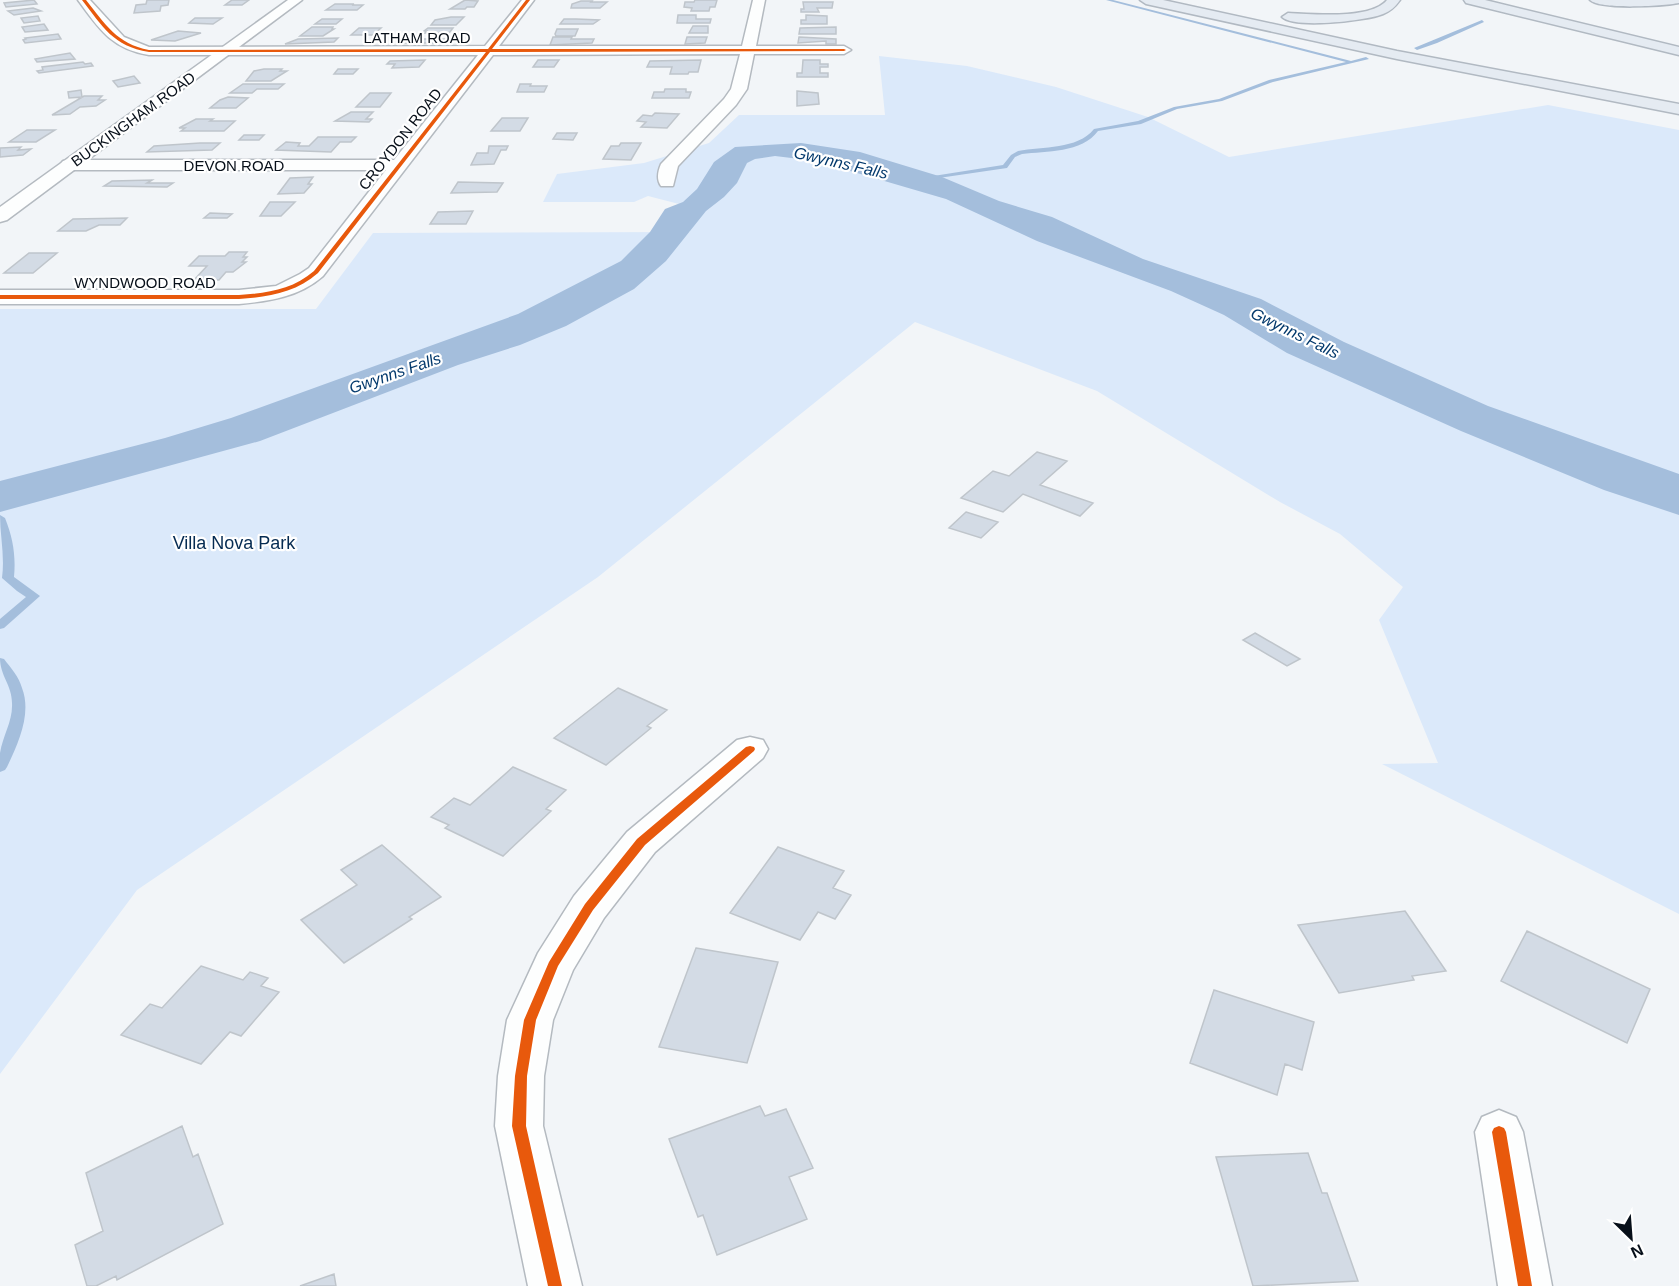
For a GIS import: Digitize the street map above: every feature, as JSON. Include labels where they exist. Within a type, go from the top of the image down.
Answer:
[{"type":"highway","points":[[1146,0],[1398,55],[1679,109]]},
{"type":"highway","points":[[1178,0],[1246,13],[1323,18],[1378,11],[1393,4],[1394,0]]},
{"type":"highway","points":[[1470,0],[1679,51]]},
{"type":"highway","points":[[1596,0],[1639,2],[1675,0]]},
{"type":"highway","points":[[1456,3],[1512,16],[1596,30]]},
{"type":"street","name":"LATHAM ROAD","points":[[84,0],[116,39],[131,48],[158,52],[844,50]]},
{"type":"street","name":"BUCKINGHAM ROAD","points":[[3,212],[296,0]]},
{"type":"street","name":"CROYDON ROAD","points":[[289,290],[309,279],[316,272],[528,0]]},
{"type":"street","points":[[667,182],[667,171],[670,164],[730,102],[739,89],[759,0]]},
{"type":"street","name":"DEVON ROAD","points":[[69,165],[398,165]]},
{"type":"street","name":"WYNDWOOD ROAD","points":[[0,297],[240,297],[289,290]]},
{"type":"street","points":[[555,1286],[519,1126],[521,1076],[530,1020],[553,965],[589,907],[641,842],[750,749]]},
{"type":"street","points":[[1499,1132],[1525,1286]]},
{"type":"green space","name":"Villa Nova Park","points":[[879,56],[967,66],[1056,87],[1148,117],[1229,157],[1548,105],[1679,130],[1679,914],[1382,764],[1438,763],[1379,620],[1403,587],[1340,534],[1280,502],[1097,391],[915,322],[598,577],[137,890],[0,1074],[0,309],[316,309],[373,233],[690,232],[679,204],[648,196],[634,202],[543,202],[557,174],[644,163],[709,143],[739,115],[885,115]]},
{"type":"water","name":"Gwynns Falls","points":[[801,143],[860,152],[942,177],[999,201],[1052,217],[1143,259],[1261,299],[1344,342],[1488,406],[1679,474],[1679,515],[1604,490],[1461,431],[1287,353],[1224,315],[1171,291],[1037,241],[946,199],[816,161],[775,156],[755,159],[747,163],[737,183],[706,211],[666,261],[634,289],[566,326],[260,441],[0,512],[0,481],[165,438],[231,418],[518,314],[621,261],[650,232],[665,209],[683,202],[697,189],[714,162],[735,147]]},
{"type":"building","points":[[34,0],[37,4],[6,7],[4,3]]},
{"type":"building","points":[[147,0],[169,0],[168,5],[161,6],[160,11],[134,13],[136,5],[146,4]]},
{"type":"building","points":[[232,0],[249,0],[242,5],[225,5]]},
{"type":"building","points":[[465,0],[478,1],[474,7],[450,9]]},
{"type":"building","points":[[717,0],[715,7],[710,7],[709,11],[691,11],[692,8],[684,7],[685,2]]},
{"type":"building","points":[[581,1],[607,2],[600,8],[571,8],[572,4]]},
{"type":"building","points":[[803,2],[833,2],[832,8],[817,8],[819,12],[801,12],[801,9],[804,9]]},
{"type":"building","points":[[335,4],[363,5],[357,10],[326,10]]},
{"type":"building","points":[[33,8],[41,11],[14,15],[8,11]]},
{"type":"building","points":[[678,15],[696,15],[696,19],[711,19],[710,23],[677,23]]},
{"type":"building","points":[[806,15],[827,16],[827,24],[801,24],[801,20],[806,20]]},
{"type":"building","points":[[38,16],[40,21],[24,23],[21,18]]},
{"type":"building","points":[[464,17],[456,25],[431,25],[435,20]]},
{"type":"building","points":[[195,18],[222,18],[213,24],[189,23]]},
{"type":"building","points":[[322,19],[342,19],[336,24],[315,24]]},
{"type":"building","points":[[564,19],[599,20],[593,24],[560,24]]},
{"type":"building","points":[[44,24],[48,30],[25,32],[22,27]]},
{"type":"building","points":[[693,26],[708,26],[708,33],[689,33]]},
{"type":"building","points":[[312,27],[333,27],[334,29],[323,36],[300,36]]},
{"type":"building","points":[[836,27],[836,34],[799,34],[800,28]]},
{"type":"building","points":[[359,28],[381,28],[373,35],[351,35]]},
{"type":"building","points":[[428,28],[453,28],[449,33],[425,33],[427,31],[424,31]]},
{"type":"building","points":[[557,29],[578,29],[575,36],[556,36]]},
{"type":"building","points":[[178,31],[201,33],[175,41],[151,40]]},
{"type":"building","points":[[58,34],[61,39],[25,43],[23,40],[25,38]]},
{"type":"building","points":[[553,37],[594,39],[592,43],[550,45]]},
{"type":"building","points":[[687,37],[707,37],[705,43],[685,44]]},
{"type":"building","points":[[799,37],[836,39],[836,44],[826,44],[826,41],[798,43]]},
{"type":"building","points":[[338,38],[334,42],[285,44],[298,39]]},
{"type":"building","points":[[410,39],[451,39],[447,43],[406,43]]},
{"type":"building","points":[[70,53],[75,59],[37,62],[35,59]]},
{"type":"building","points":[[425,60],[419,67],[392,68],[395,64],[387,64],[390,61]]},
{"type":"building","points":[[538,60],[559,60],[554,67],[533,67]]},
{"type":"building","points":[[701,60],[698,72],[688,74],[670,74],[672,67],[647,67],[650,61]]},
{"type":"building","points":[[803,60],[820,60],[820,64],[828,64],[828,67],[820,67],[820,73],[828,73],[828,77],[797,77],[797,73],[802,73]]},
{"type":"building","points":[[91,63],[93,66],[39,73],[37,71],[43,70],[42,67]]},
{"type":"building","points":[[264,69],[287,71],[271,81],[246,81],[254,71]]},
{"type":"building","points":[[338,69],[358,69],[353,74],[334,74]]},
{"type":"building","points":[[134,76],[140,83],[118,87],[113,81]]},
{"type":"building","points":[[243,84],[284,84],[278,89],[257,89],[252,93],[230,93]]},
{"type":"building","points":[[520,84],[547,86],[544,92],[517,92]]},
{"type":"building","points":[[665,89],[686,89],[686,92],[691,92],[689,98],[652,98],[654,92],[664,92]]},
{"type":"building","points":[[81,90],[82,97],[69,98],[68,92]]},
{"type":"building","points":[[797,91],[818,93],[819,104],[797,106]]},
{"type":"building","points":[[370,93],[391,93],[380,107],[356,107]]},
{"type":"building","points":[[84,96],[102,96],[98,100],[105,100],[96,106],[80,107],[70,114],[52,115]]},
{"type":"building","points":[[228,97],[248,98],[236,108],[210,108],[220,100]]},
{"type":"building","points":[[351,112],[373,112],[366,119],[372,119],[369,122],[335,121]]},
{"type":"building","points":[[655,113],[679,114],[667,128],[641,127],[646,122],[637,121],[643,115],[652,116]]},
{"type":"building","points":[[502,118],[528,118],[520,131],[491,131]]},
{"type":"building","points":[[196,119],[235,121],[224,131],[181,131],[185,128],[179,128]]},
{"type":"building","points":[[27,130],[55,130],[36,142],[9,142]]},
{"type":"building","points":[[557,133],[577,133],[573,140],[553,139]]},
{"type":"building","points":[[244,135],[264,135],[259,140],[239,140]]},
{"type":"building","points":[[318,137],[356,137],[351,142],[340,142],[331,152],[276,150],[286,142],[300,143],[298,146],[309,146]]},
{"type":"building","points":[[220,143],[212,150],[147,152],[154,146]]},
{"type":"building","points":[[621,143],[641,143],[631,160],[603,159],[611,146],[619,146]]},
{"type":"building","points":[[489,146],[508,146],[506,150],[501,150],[494,164],[471,165],[477,153],[488,153]]},
{"type":"building","points":[[21,147],[18,150],[31,149],[23,155],[0,157],[0,148]]},
{"type":"building","points":[[313,177],[308,184],[312,184],[304,193],[278,194],[290,178]]},
{"type":"building","points":[[152,180],[147,183],[173,183],[167,187],[104,186],[112,181]]},
{"type":"building","points":[[458,182],[503,183],[497,192],[451,193]]},
{"type":"building","points":[[270,202],[295,202],[281,216],[260,216]]},
{"type":"building","points":[[473,211],[466,224],[430,224],[438,212]]},
{"type":"building","points":[[210,213],[232,214],[227,218],[204,218]]},
{"type":"building","points":[[127,218],[120,225],[99,225],[86,231],[58,231],[73,219]]},
{"type":"building","points":[[229,252],[247,252],[243,257],[247,257],[242,262],[246,262],[233,272],[226,272],[219,280],[194,280],[207,266],[189,266],[199,256],[225,256]]},
{"type":"building","points":[[29,253],[57,253],[33,273],[4,273]]},
{"type":"building","points":[[1037,452],[1067,461],[1040,485],[1093,503],[1080,516],[1023,494],[1003,512],[961,498],[993,471],[1009,476]]},
{"type":"building","points":[[966,512],[998,522],[981,538],[949,528]]},
{"type":"building","points":[[1255,633],[1300,659],[1287,666],[1243,640]]},
{"type":"building","points":[[618,688],[667,710],[647,726],[651,728],[606,765],[554,738]]},
{"type":"building","points":[[513,767],[566,790],[546,809],[551,811],[503,856],[445,828],[449,825],[431,817],[454,798],[470,805]]},
{"type":"building","points":[[382,845],[441,897],[409,917],[412,919],[344,963],[301,920],[357,885],[341,870]]},
{"type":"building","points":[[778,847],[844,871],[833,888],[851,895],[835,919],[818,912],[800,940],[730,913]]},
{"type":"building","points":[[1405,911],[1446,971],[1412,976],[1414,980],[1339,993],[1298,925]]},
{"type":"building","points":[[1527,931],[1650,989],[1627,1043],[1501,981]]},
{"type":"building","points":[[696,948],[778,962],[747,1063],[659,1047]]},
{"type":"building","points":[[201,966],[243,980],[250,972],[268,978],[261,986],[279,992],[241,1036],[230,1032],[201,1064],[121,1035],[150,1004],[162,1008]]},
{"type":"building","points":[[1214,990],[1314,1022],[1302,1070],[1285,1064],[1277,1095],[1190,1063]]},
{"type":"building","points":[[760,1106],[765,1116],[786,1109],[813,1168],[789,1177],[807,1219],[717,1255],[703,1215],[698,1217],[669,1139]]},
{"type":"building","points":[[182,1126],[193,1157],[198,1154],[223,1224],[117,1280],[116,1276],[96,1286],[87,1286],[75,1245],[103,1231],[86,1173]]},
{"type":"building","points":[[1308,1153],[1322,1193],[1327,1193],[1358,1281],[1253,1286],[1216,1157]]},
{"type":"building","points":[[334,1274],[336,1286],[300,1286]]},
{"type":"waterway","points":[[1108,0],[1348,61]]},
{"type":"waterway","points":[[1417,48],[1482,21]]},
{"type":"waterway","points":[[927,179],[1005,167],[1013,156],[1020,152],[1070,146],[1089,139],[1096,130],[1139,123],[1176,108],[1220,100],[1271,81],[1366,59]]},
{"type":"waterway","points":[[0,518],[8,547],[10,562],[8,578],[34,596],[0,625]]},
{"type":"waterway","points":[[0,662],[11,677],[19,704],[14,732],[0,767]]},
{"type":"cycle path","points":[[84,0],[111,34],[127,45],[149,51],[844,50]]},
{"type":"cycle path","points":[[0,297],[239,297],[281,292],[308,279],[316,272],[528,0]]},
{"type":"cycle path","points":[[555,1286],[519,1126],[521,1076],[530,1020],[553,965],[589,907],[641,842],[750,749]]},
{"type":"cycle path","points":[[1499,1132],[1525,1286]]}]
